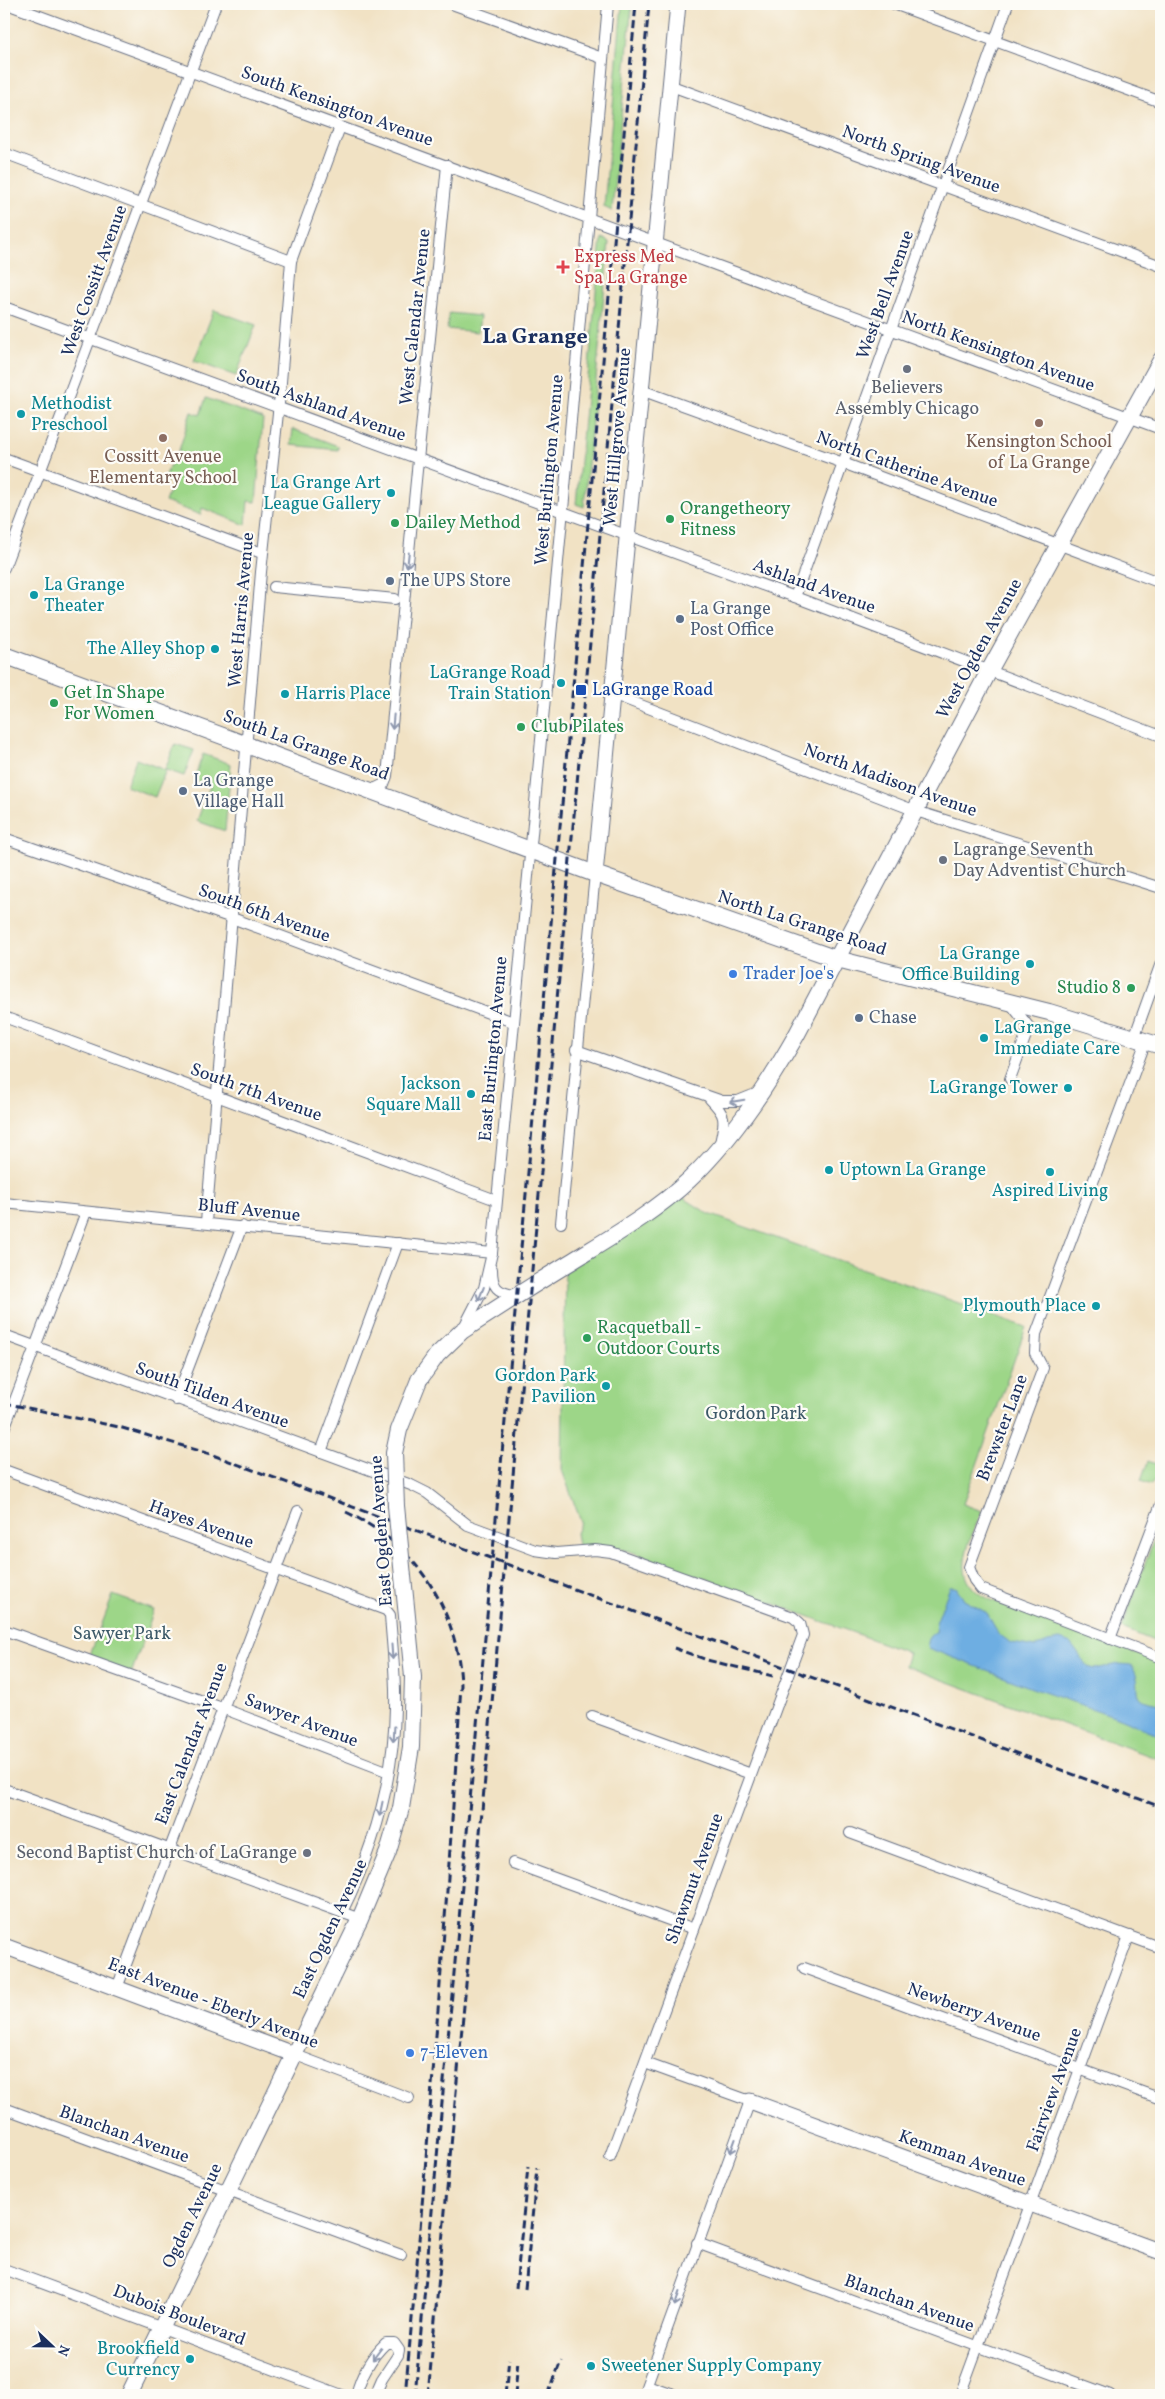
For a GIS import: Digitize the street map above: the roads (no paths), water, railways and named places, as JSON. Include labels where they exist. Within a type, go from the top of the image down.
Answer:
[{"type":"main road","name":"West Ogden Avenue","points":[[836,960],[989,671],[1161,360]]},
{"type":"main road","name":"South La Grange Road","points":[[4,655],[595,874]]},
{"type":"main road","name":"North La Grange Road","points":[[595,874],[836,960],[1005,1001]]},
{"type":"main road","name":"East Ogden Avenue","points":[[293,2054],[363,1913],[395,1831],[407,1780],[411,1746],[413,1677],[396,1506],[394,1454],[398,1430],[419,1380],[437,1355],[462,1331],[653,1209],[688,1181],[719,1148],[763,1090],[783,1060],[836,960]]},
{"type":"main road","points":[[1005,1001],[1049,1012],[1147,1042]]},
{"type":"main road","name":"Ogden Avenue","points":[[128,2395],[293,2054]]},
{"type":"street","name":"South Kensington Avenue","points":[[7,4],[191,70],[655,243]]},
{"type":"street","name":"West Cossitt Avenue","points":[[4,568],[216,4]]},
{"type":"street","points":[[452,4],[602,58]]},
{"type":"street","name":"West Burlington Avenue","points":[[530,849],[563,512],[608,4]]},
{"type":"street","name":"West Hillgrove Avenue","points":[[595,874],[678,4]]},
{"type":"street","points":[[894,4],[1161,102]]},
{"type":"street","name":"West Bell Avenue","points":[[795,597],[1008,4]]},
{"type":"street","name":"North Spring Avenue","points":[[669,85],[1161,266]]},
{"type":"street","name":"West Harris Avenue","points":[[206,1222],[248,745],[262,553],[278,408],[291,261],[340,127]]},
{"type":"street","points":[[4,152],[291,261]]},
{"type":"street","name":"West Calendar Avenue","points":[[370,791],[384,784],[388,776],[447,165]]},
{"type":"street","name":"North Kensington Avenue","points":[[655,243],[1161,429]]},
{"type":"street","name":"South Ashland Avenue","points":[[4,306],[627,536]]},
{"type":"street","name":"North Catherine Avenue","points":[[641,390],[843,463],[1161,583]]},
{"type":"street","points":[[4,458],[262,553]]},
{"type":"street","name":"Ashland Avenue","points":[[627,536],[795,597],[1161,736]]},
{"type":"street","points":[[274,588],[395,599]]},
{"type":"street","name":"North Madison Avenue","points":[[612,694],[916,811],[1161,888]]},
{"type":"street","name":"South 6th Avenue","points":[[4,838],[232,918],[513,1022]]},
{"type":"street","name":"East Burlington Avenue","points":[[516,1295],[504,1294],[496,1288],[492,1278],[492,1253],[530,849]]},
{"type":"street","points":[[560,1223],[595,874]]},
{"type":"street","name":"Brewster Lane","points":[[1161,963],[1147,1042],[1036,1334],[1035,1353],[1043,1368],[969,1567],[974,1580],[981,1589],[1161,1658]]},
{"type":"street","points":[[1005,1001],[1029,1027],[1010,1079]]},
{"type":"street","name":"South 7th Avenue","points":[[4,1017],[496,1200]]},
{"type":"street","points":[[576,1050],[709,1098],[736,1102],[763,1090]]},
{"type":"street","points":[[709,1098],[723,1113],[724,1119],[719,1148]]},
{"type":"street","name":"Bluff Avenue","points":[[4,1203],[206,1222],[492,1253]]},
{"type":"street","points":[[4,1429],[86,1212]]},
{"type":"street","points":[[176,1400],[242,1226]]},
{"type":"street","points":[[320,1452],[398,1243]]},
{"type":"street","name":"East Burlington Avenue","points":[[462,1331],[484,1288],[492,1253]]},
{"type":"street","name":"South Tilden Avenue","points":[[4,1335],[410,1485],[427,1493],[461,1521],[489,1534],[544,1552],[566,1553],[596,1550],[611,1552],[793,1617]]},
{"type":"street","name":"Hayes Avenue","points":[[4,1470],[386,1610],[390,1615],[395,1690],[393,1744],[389,1772]]},
{"type":"street","points":[[1110,1639],[1161,1504]]},
{"type":"street","name":"East Calendar Avenue","points":[[117,1988],[298,1511]]},
{"type":"street","name":"Shawmut Avenue","points":[[610,2156],[803,1635],[800,1623],[793,1617]]},
{"type":"street","name":"Sawyer Avenue","points":[[4,1630],[222,1708],[389,1772]]},
{"type":"street","points":[[592,1716],[751,1774]]},
{"type":"street","points":[[342,1912],[369,1853],[378,1823],[389,1772]]},
{"type":"street","points":[[4,1788],[342,1912],[363,1913]]},
{"type":"street","points":[[850,1833],[1161,1948]]},
{"type":"street","points":[[513,1863],[694,1929]]},
{"type":"street","name":"Fairview Avenue","points":[[960,2395],[1129,1936]]},
{"type":"street","name":"East Avenue - Eberly Avenue","points":[[4,1946],[409,2098]]},
{"type":"street","name":"Newberry Avenue","points":[[804,1968],[1161,2099]]},
{"type":"street","points":[[643,2395],[750,2101],[645,2063]]},
{"type":"street","name":"Kemman Avenue","points":[[750,2101],[1161,2252]]},
{"type":"street","name":"Blanchan Avenue","points":[[4,2108],[401,2255]]},
{"type":"street","name":"Blanchan Avenue","points":[[697,2243],[1110,2395]]},
{"type":"street","name":"Dubois Boulevard","points":[[4,2269],[342,2395]]},
{"type":"street","points":[[356,2395],[362,2377],[378,2352],[386,2343],[394,2343],[397,2346],[398,2355],[382,2379],[375,2395]]},
{"type":"street","points":[[647,2385],[675,2395]]},
{"type":"water","points":[[950,1587],[956,1587],[964,1600],[987,1613],[999,1635],[1012,1643],[1035,1647],[1060,1640],[1071,1644],[1088,1667],[1095,1669],[1119,1664],[1131,1665],[1137,1680],[1139,1696],[1150,1702],[1161,1704],[1161,1736],[1117,1717],[1032,1688],[928,1648],[927,1641],[935,1633],[936,1623]]},
{"type":"railway","points":[[415,2395],[636,4]]},
{"type":"railway","points":[[428,2395],[649,4]]},
{"type":"railway","points":[[4,1403],[119,1427],[210,1454],[1161,1807]]},
{"type":"railway","points":[[346,1512],[371,1526],[393,1542],[429,1582],[442,1605],[452,1630],[458,1657],[461,1685],[436,2040],[405,2395]]},
{"type":"railway","points":[[674,1648],[707,1660],[773,1676]]},
{"type":"railway","points":[[516,2288],[528,2167]]},
{"type":"railway","points":[[525,2289],[537,2168]]},
{"type":"railway","points":[[505,2395],[509,2359]]},
{"type":"railway","points":[[515,2395],[518,2360]]},
{"type":"railway","points":[[548,2395],[561,2361]]},
{"type":"place","name":"Express Med Spa La Grange","points":[[563,267]]},
{"type":"place","name":"Believers Assembly Chicago","points":[[907,369]]},
{"type":"place","name":"Methodist Preschool","points":[[21,414]]},
{"type":"place","name":"Kensington School of La Grange","points":[[1039,423]]},
{"type":"place","name":"Cossitt Avenue Elementary School","points":[[163,438]]},
{"type":"place","name":"La Grange Art League Gallery","points":[[391,493]]},
{"type":"place","name":"Orangetheory Fitness","points":[[670,519]]},
{"type":"place","name":"Dailey Method","points":[[395,523]]},
{"type":"place","name":"The UPS Store","points":[[390,581]]},
{"type":"place","name":"La Grange Theater","points":[[34,595]]},
{"type":"place","name":"La Grange Post Office","points":[[680,619]]},
{"type":"place","name":"The Alley Shop","points":[[215,649]]},
{"type":"place","name":"LaGrange Road Train Station","points":[[561,683]]},
{"type":"place","name":"LaGrange Road","points":[[581,690]]},
{"type":"place","name":"Harris Place","points":[[285,694]]},
{"type":"place","name":"Get In Shape For Women","points":[[54,703]]},
{"type":"place","name":"Club Pilates","points":[[521,727]]},
{"type":"place","name":"La Grange Village Hall","points":[[183,791]]},
{"type":"place","name":"Lagrange Seventh Day Adventist Church","points":[[943,860]]},
{"type":"place","name":"La Grange Office Building","points":[[1030,964]]},
{"type":"place","name":"Trader Joe's","points":[[733,974]]},
{"type":"place","name":"Studio 8","points":[[1131,988]]},
{"type":"place","name":"Chase","points":[[859,1018]]},
{"type":"place","name":"LaGrange Immediate Care","points":[[984,1038]]},
{"type":"place","name":"LaGrange Tower","points":[[1068,1088]]},
{"type":"place","name":"Jackson Square Mall","points":[[471,1094]]},
{"type":"place","name":"Uptown La Grange","points":[[829,1170]]},
{"type":"place","name":"Aspired Living","points":[[1050,1172]]},
{"type":"place","name":"Plymouth Place","points":[[1096,1306]]},
{"type":"place","name":"Racquetball - Outdoor Courts","points":[[587,1338]]},
{"type":"place","name":"Gordon Park Pavilion","points":[[606,1386]]},
{"type":"place","name":"Second Baptist Church of LaGrange","points":[[307,1853]]},
{"type":"place","name":"7-Eleven","points":[[410,2053]]},
{"type":"place","name":"Brookfield Currency","points":[[190,2359]]},
{"type":"place","name":"Sweetener Supply Company","points":[[591,2366]]},
{"type":"district","name":"La Grange","points":[[535,337]]},
{"type":"park label","name":"Gordon Park","points":[[756,1414]]},
{"type":"park label","name":"Sawyer Park","points":[[122,1634]]}]
